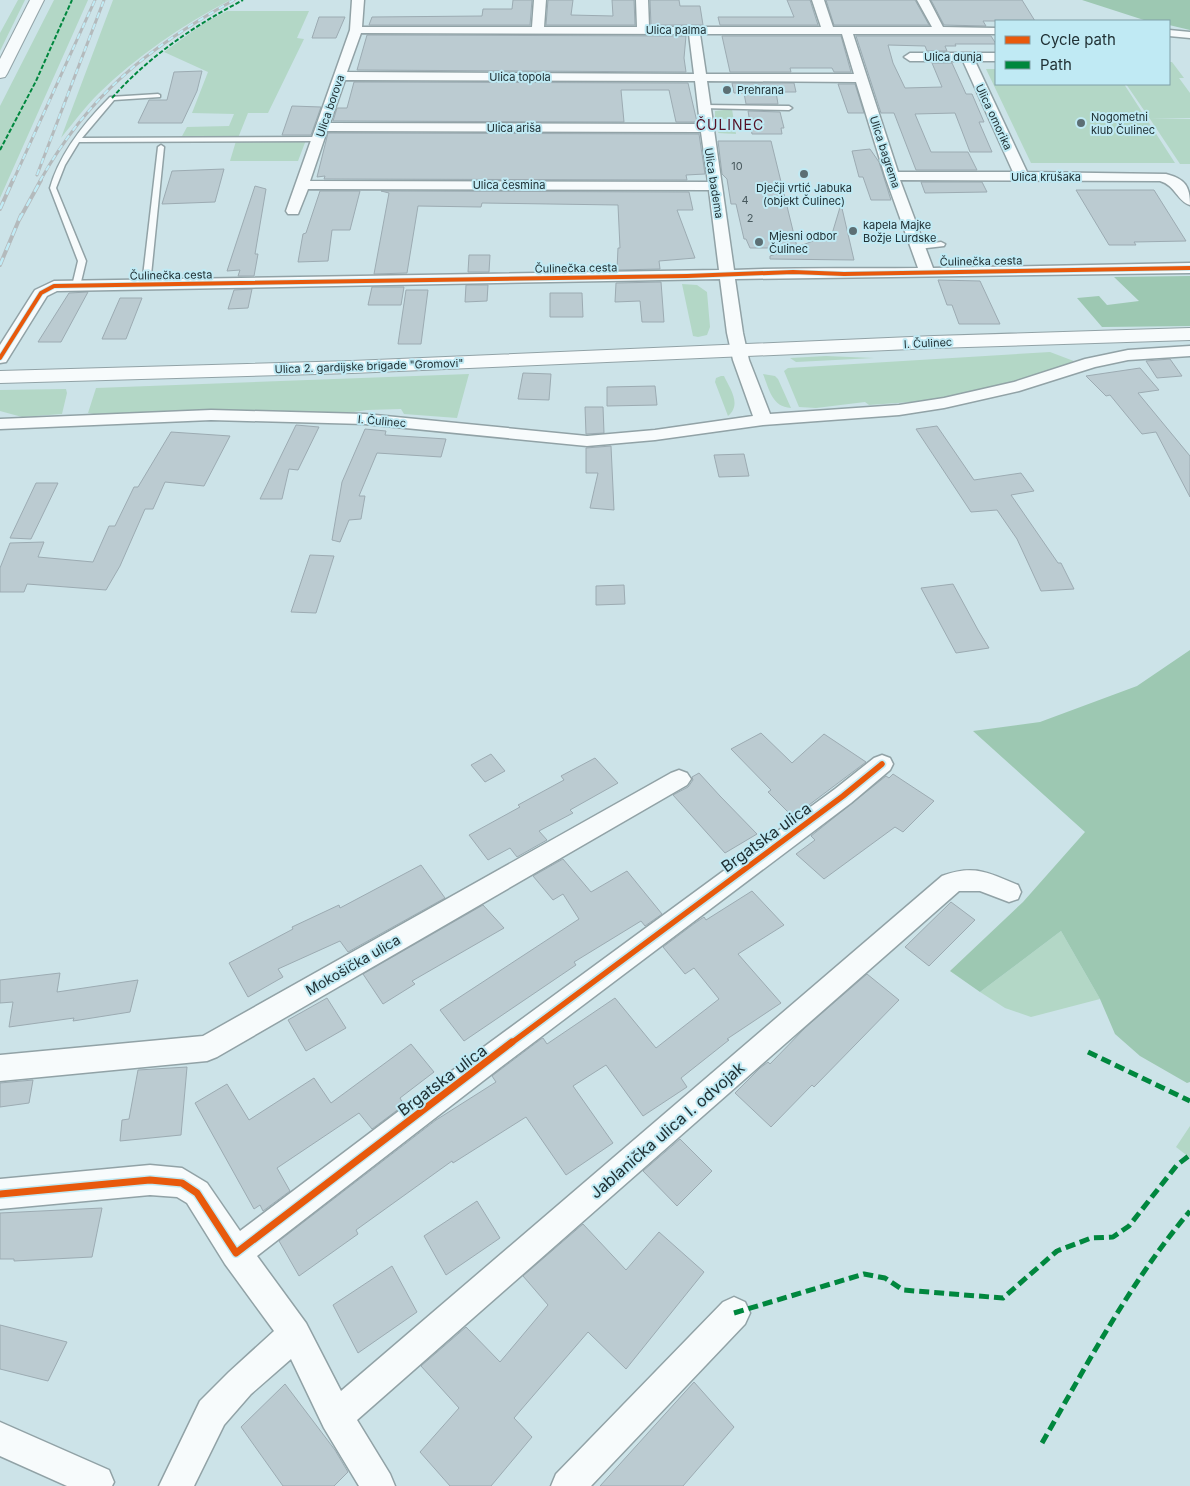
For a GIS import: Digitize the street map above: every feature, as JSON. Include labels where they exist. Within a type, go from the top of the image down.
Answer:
[{"type":"street","points":[[0,74],[37,0]]},
{"type":"street","name":"Ulica borova","points":[[294,211],[356,30],[358,0]]},
{"type":"street","points":[[538,30],[540,0]]},
{"type":"street","points":[[642,0],[643,30]]},
{"type":"street","points":[[818,0],[828,30]]},
{"type":"street","points":[[923,0],[939,30]]},
{"type":"street","name":"Ulica palma","points":[[356,30],[995,31]]},
{"type":"street","name":"Ulica badema","points":[[694,30],[727,275]]},
{"type":"street","name":"Ulica bagrema","points":[[846,30],[892,176],[927,272]]},
{"type":"street","points":[[1170,33],[1190,35]]},
{"type":"street","name":"Ulica dunja","points":[[910,57],[995,57]]},
{"type":"street","name":"Ulica omorika","points":[[967,57],[1022,177]]},
{"type":"street","name":"Ulica topola","points":[[340,76],[861,78]]},
{"type":"street","name":"Ulica ariša","points":[[320,133],[706,128]]},
{"type":"street","name":"Ulica krušaka","points":[[892,176],[1165,178],[1176,182],[1190,200]]},
{"type":"street","name":"Ulica česmina","points":[[302,185],[715,186]]},
{"type":"street","name":"Čulinečka cesta","points":[[0,358],[41,293],[54,286],[727,275],[800,272],[844,274],[1190,268]]},
{"type":"street","points":[[727,275],[738,352],[763,420]]},
{"type":"street","name":"I. Čulinec","points":[[738,352],[934,342],[1190,334]]},
{"type":"street","name":"I. Čulinec","points":[[0,424],[211,415],[365,419],[587,441],[763,420],[898,410],[944,403],[1019,386],[1091,363],[1128,355],[1190,351]]},
{"type":"street","name":"Ulica 2. gardijske brigade \"Gromovi\"","points":[[0,377],[352,367],[738,352]]},
{"type":"street","name":"Brgatska ulica","points":[[236,1253],[491,1058],[843,796],[882,764]]},
{"type":"street","name":"Mokošička ulica","points":[[0,1068],[206,1048],[679,779]]},
{"type":"street","name":"Jablanička ulica I. odvojak","points":[[336,1416],[951,883],[962,878],[976,879],[1009,892]]},
{"type":"street","points":[[0,1194],[150,1180],[182,1183],[197,1193],[236,1253],[295,1334],[336,1416],[378,1486]]},
{"type":"street","points":[[568,1486],[734,1313]]},
{"type":"street","points":[[176,1486],[212,1413],[240,1383],[295,1334]]},
{"type":"street","points":[[0,1439],[97,1482],[95,1486]]},
{"type":"lane","points":[[76,286],[82,261],[53,188],[56,176],[78,140],[112,98],[158,96]]},
{"type":"lane","points":[[704,108],[789,108]]},
{"type":"lane","points":[[78,140],[320,133]]},
{"type":"lane","points":[[146,285],[161,147]]},
{"type":"lane","points":[[918,246],[941,244]]},
{"type":"green space","points":[[18,0],[25,0],[0,51],[0,33]]},
{"type":"green space","points":[[54,0],[88,0],[0,198],[0,106]]},
{"type":"green space","points":[[113,0],[230,0],[177,31],[128,67],[93,99],[61,138]]},
{"type":"green space","points":[[1082,0],[1190,0],[1190,30],[1170,25],[1170,20],[1144,20]]},
{"type":"green space","points":[[227,11],[309,11],[297,38],[304,39],[268,113],[248,113],[238,138],[181,138],[187,127],[229,126],[234,114],[192,113],[208,72],[164,52],[204,23]]},
{"type":"green space","points":[[1170,62],[1172,62],[1184,78],[1179,78],[1190,93],[1190,118],[1150,119],[1127,85],[1170,85]]},
{"type":"green space","name":"Nogometni klub Čulinec","points":[[986,69],[995,69],[995,85],[1125,85],[1175,163],[1031,163]]},
{"type":"green space","points":[[732,109],[736,134],[718,133],[719,131],[729,130],[726,119],[715,118],[715,111]]},
{"type":"green space","points":[[1150,119],[1190,119],[1190,164],[1180,164]]},
{"type":"green space","points":[[306,140],[298,161],[230,161],[236,141]]},
{"type":"green space","points":[[1190,276],[1190,326],[1102,327],[1077,298],[1099,296],[1107,305],[1139,301],[1114,277]]},
{"type":"green space","points":[[682,284],[697,285],[707,292],[710,327],[707,335],[693,336]]},
{"type":"green space","points":[[1050,352],[1079,363],[977,393],[928,403],[925,401],[869,405],[865,402],[816,408],[799,407],[784,371],[788,368]]},
{"type":"green space","points":[[826,356],[874,358],[796,362],[790,358]]},
{"type":"green space","points":[[469,374],[457,418],[404,414],[401,409],[367,410],[340,414],[235,410],[99,415],[88,413],[96,388]]},
{"type":"green space","points":[[763,374],[775,376],[778,379],[791,408],[775,401]]},
{"type":"green space","points":[[724,376],[734,396],[734,407],[728,416],[715,382],[716,378]]},
{"type":"green space","points":[[66,389],[67,393],[62,414],[22,417],[0,411],[0,390]]},
{"type":"green space","points":[[1190,650],[1190,1082],[1187,1083],[1140,1056],[1115,1034],[1100,999],[1061,931],[980,992],[950,971],[1023,902],[1085,832],[973,731],[1040,722],[1137,686]]},
{"type":"green space","points":[[1061,931],[1100,999],[1031,1017],[1005,1008],[980,992]]},
{"type":"green space","points":[[1190,1126],[1190,1158],[1176,1147]]},
{"type":"building","points":[[513,0],[532,0],[530,25],[369,25],[372,17],[482,16],[483,9],[512,9]]},
{"type":"building","points":[[548,0],[573,0],[571,15],[613,16],[612,0],[634,0],[635,25],[546,25]]},
{"type":"building","points":[[650,0],[679,0],[680,6],[700,6],[703,25],[651,25]]},
{"type":"building","points":[[787,0],[810,0],[818,25],[720,25],[718,17],[794,17]]},
{"type":"building","points":[[826,0],[915,0],[929,25],[834,25]]},
{"type":"building","points":[[931,0],[1022,0],[1034,20],[983,21],[986,26],[944,25]]},
{"type":"building","points":[[319,17],[345,17],[336,38],[312,38]]},
{"type":"building","points":[[367,35],[686,36],[684,58],[686,72],[357,70]]},
{"type":"building","points":[[722,36],[841,36],[851,72],[834,72],[832,68],[790,68],[791,72],[730,72]]},
{"type":"building","points":[[856,36],[991,36],[995,44],[955,44],[956,46],[945,46],[947,51],[927,51],[925,46],[888,45],[893,63],[905,88],[942,87],[932,63],[952,63],[966,94],[972,94],[984,122],[979,122],[992,152],[970,152],[955,113],[915,114],[931,152],[968,152],[977,170],[916,170],[894,113],[881,113]]},
{"type":"building","points":[[202,71],[197,91],[182,123],[138,123],[149,100],[167,100],[174,72]]},
{"type":"building","points":[[354,82],[688,83],[697,122],[676,122],[669,90],[621,90],[624,122],[333,121],[337,108],[347,108]]},
{"type":"building","points":[[732,83],[794,83],[796,92],[776,92],[778,104],[746,104],[744,93],[734,93]]},
{"type":"building","points":[[838,84],[855,84],[864,113],[848,113]]},
{"type":"building","points":[[292,106],[321,107],[311,135],[282,135]]},
{"type":"building","points":[[748,111],[780,112],[784,128],[781,128],[782,134],[752,134]]},
{"type":"building","points":[[328,133],[699,134],[705,174],[686,175],[687,180],[324,179],[325,176],[317,177]]},
{"type":"building","points":[[718,141],[771,141],[797,247],[832,234],[841,204],[854,260],[770,259],[770,256],[794,248],[750,248],[746,239],[744,239],[736,204],[731,204],[727,179],[722,174]]},
{"type":"building","points":[[870,149],[879,162],[891,200],[871,200],[863,177],[859,177],[852,151]]},
{"type":"building","points":[[224,169],[215,202],[162,204],[172,171]]},
{"type":"building","points":[[921,182],[982,182],[987,192],[925,193]]},
{"type":"building","points":[[255,186],[266,189],[255,254],[258,254],[254,276],[238,276],[240,270],[227,271]]},
{"type":"building","points":[[1076,190],[1154,190],[1186,241],[1134,242],[1136,245],[1109,245]]},
{"type":"building","points":[[320,191],[360,191],[350,230],[332,230],[328,261],[298,262],[303,234],[306,233]]},
{"type":"building","points":[[381,191],[689,192],[693,210],[677,210],[695,258],[659,261],[660,269],[617,270],[618,248],[620,248],[618,205],[482,203],[481,207],[418,206],[407,273],[374,274],[389,193]]},
{"type":"building","points":[[469,255],[490,255],[489,272],[468,272]]},
{"type":"building","points":[[938,280],[980,281],[1000,324],[959,324],[952,305],[947,305]]},
{"type":"building","points":[[661,282],[664,322],[642,322],[640,301],[615,302],[616,283]]},
{"type":"building","points":[[466,285],[488,285],[487,301],[465,302]]},
{"type":"building","points":[[372,287],[404,287],[401,305],[368,305]]},
{"type":"building","points":[[252,289],[248,308],[228,309],[234,290]]},
{"type":"building","points":[[406,290],[428,290],[421,344],[398,344]]},
{"type":"building","points":[[88,292],[61,342],[38,342],[69,293]]},
{"type":"building","points":[[550,293],[582,293],[583,317],[550,317]]},
{"type":"building","points":[[120,298],[142,298],[126,339],[102,339]]},
{"type":"building","points":[[1170,359],[1182,376],[1157,378],[1146,361]]},
{"type":"building","points":[[1140,368],[1159,390],[1138,393],[1190,456],[1190,497],[1156,432],[1142,434],[1110,395],[1106,396],[1086,376]]},
{"type":"building","points":[[523,373],[551,374],[549,400],[518,399]]},
{"type":"building","points":[[655,386],[657,405],[607,406],[607,387]]},
{"type":"building","points":[[585,407],[603,407],[604,433],[586,434]]},
{"type":"building","points":[[296,425],[319,427],[298,470],[289,469],[282,499],[260,499]]},
{"type":"building","points":[[937,426],[974,480],[1021,473],[1034,491],[1011,495],[1058,563],[1061,563],[1074,589],[1041,591],[1017,539],[997,510],[971,512],[916,429]]},
{"type":"building","points":[[365,429],[386,431],[385,435],[446,439],[441,457],[377,453],[359,496],[365,496],[361,519],[349,520],[340,542],[332,540],[342,482]]},
{"type":"building","points":[[171,432],[230,436],[204,486],[165,482],[153,509],[145,509],[120,566],[106,590],[27,584],[24,592],[0,592],[0,568],[10,543],[44,542],[38,557],[93,562],[109,526],[115,526],[134,487],[138,487]]},
{"type":"building","points":[[611,446],[614,510],[590,508],[598,473],[586,473],[586,448]]},
{"type":"building","points":[[744,454],[749,476],[719,477],[714,455]]},
{"type":"building","points":[[36,483],[58,483],[31,539],[10,538]]},
{"type":"building","points":[[310,555],[334,556],[316,613],[291,612]]},
{"type":"building","points":[[953,584],[989,648],[956,653],[921,588]]},
{"type":"building","points":[[624,585],[625,604],[596,605],[596,586]]},
{"type":"building","points":[[761,733],[792,763],[824,734],[866,762],[793,817],[768,792],[771,790],[731,749]]},
{"type":"building","points":[[491,754],[505,771],[485,782],[471,765]]},
{"type":"building","points":[[595,758],[618,783],[570,810],[573,813],[539,831],[547,840],[517,857],[510,848],[488,860],[469,835],[520,807],[518,805],[564,780],[561,776]]},
{"type":"building","points":[[699,773],[757,834],[725,853],[673,795],[688,787],[693,780],[692,777]]},
{"type":"building","points":[[893,774],[934,801],[903,832],[895,827],[824,879],[796,854],[815,840],[811,836],[886,776],[889,778]]},
{"type":"building","points":[[563,859],[591,892],[627,871],[662,914],[645,926],[641,921],[574,962],[576,965],[464,1041],[440,1010],[579,919],[563,894],[553,900],[533,876]]},
{"type":"building","points":[[421,865],[445,898],[348,952],[340,941],[278,969],[283,977],[248,997],[229,963],[293,929],[292,927],[339,905],[340,908]]},
{"type":"building","points":[[752,891],[784,925],[738,954],[781,1003],[727,1039],[729,1040],[681,1078],[687,1087],[643,1116],[606,1065],[573,1086],[613,1143],[566,1175],[526,1117],[453,1163],[452,1161],[356,1230],[358,1234],[299,1276],[279,1241],[436,1120],[496,1082],[492,1076],[541,1039],[543,1038],[547,1044],[615,998],[656,1048],[719,999],[694,968],[685,974],[663,947],[704,917],[706,920]]},
{"type":"building","points":[[951,902],[975,920],[929,966],[905,947]]},
{"type":"building","points":[[483,905],[504,928],[412,981],[415,984],[383,1004],[363,974]]},
{"type":"building","points":[[60,973],[57,992],[138,980],[130,1012],[73,1021],[74,1018],[9,1027],[13,1002],[0,1003],[0,980]]},
{"type":"building","points":[[867,974],[899,1000],[814,1087],[812,1085],[771,1127],[735,1093],[760,1068],[768,1062],[770,1064],[805,1028]]},
{"type":"building","points":[[327,998],[346,1028],[306,1051],[288,1020]]},
{"type":"building","points":[[411,1044],[434,1072],[400,1098],[404,1105],[372,1129],[359,1113],[277,1168],[290,1191],[263,1211],[260,1205],[254,1209],[195,1103],[227,1084],[249,1120],[314,1078],[331,1103]]},
{"type":"building","points":[[187,1067],[181,1135],[120,1141],[122,1120],[129,1119],[138,1070]]},
{"type":"building","points":[[33,1080],[29,1103],[0,1107],[0,1083]]},
{"type":"building","points":[[680,1139],[712,1171],[677,1206],[643,1171]]},
{"type":"building","points":[[477,1201],[500,1238],[446,1275],[424,1236]]},
{"type":"building","points":[[102,1208],[92,1257],[14,1261],[14,1259],[0,1259],[0,1213]]},
{"type":"building","points":[[583,1224],[626,1270],[659,1232],[704,1272],[626,1369],[588,1332],[514,1418],[532,1437],[491,1486],[450,1486],[420,1452],[459,1408],[421,1366],[466,1327],[500,1362],[548,1305],[523,1276]]},
{"type":"building","points":[[392,1266],[417,1312],[358,1353],[333,1305]]},
{"type":"building","points":[[0,1325],[67,1342],[48,1381],[0,1369]]},
{"type":"building","points":[[694,1382],[734,1427],[683,1486],[600,1486]]},
{"type":"building","points":[[285,1384],[335,1450],[348,1472],[334,1486],[283,1486],[241,1427]]},
{"type":"railway","points":[[13,181],[95,0]]},
{"type":"railway","points":[[37,175],[104,0]]},
{"type":"railway","points":[[40,181],[59,150],[79,123],[100,98],[123,76],[175,36],[234,0]]},
{"type":"railway","points":[[0,209],[13,180]]},
{"type":"railway","points":[[19,220],[41,180]]},
{"type":"railway","points":[[0,265],[21,215]]},
{"type":"marked path","points":[[0,150],[36,81],[72,0]]},
{"type":"marked path","points":[[112,98],[140,68],[156,55],[207,20],[243,0]]},
{"type":"marked path","points":[[1088,1052],[1190,1101]]},
{"type":"marked path","points":[[734,1313],[864,1274],[885,1278],[903,1290],[1003,1298],[1057,1251],[1091,1238],[1113,1237],[1129,1226],[1177,1165],[1190,1155]]},
{"type":"marked path","points":[[1042,1443],[1124,1300],[1163,1243],[1190,1211]]},
{"type":"cycle path","points":[[0,358],[41,293],[54,286],[687,276],[793,272],[844,274],[1190,268]]},
{"type":"cycle path","points":[[0,1194],[150,1180],[182,1183],[197,1193],[236,1253],[491,1058],[843,796],[882,764]]},
{"type":"place","name":"Prehrana","points":[[727,90]]},
{"type":"place","name":"Nogometni klub Čulinec","points":[[1081,123]]},
{"type":"place","name":"Dječji vrtić Jabuka (objekt Čulinec)","points":[[804,174]]},
{"type":"place","name":"kapela Majke Božje Lurdske","points":[[853,231]]},
{"type":"place","name":"Mjesni odbor Čulinec","points":[[759,242]]},
{"type":"district","name":"ČULINEC","points":[[730,125]]}]
